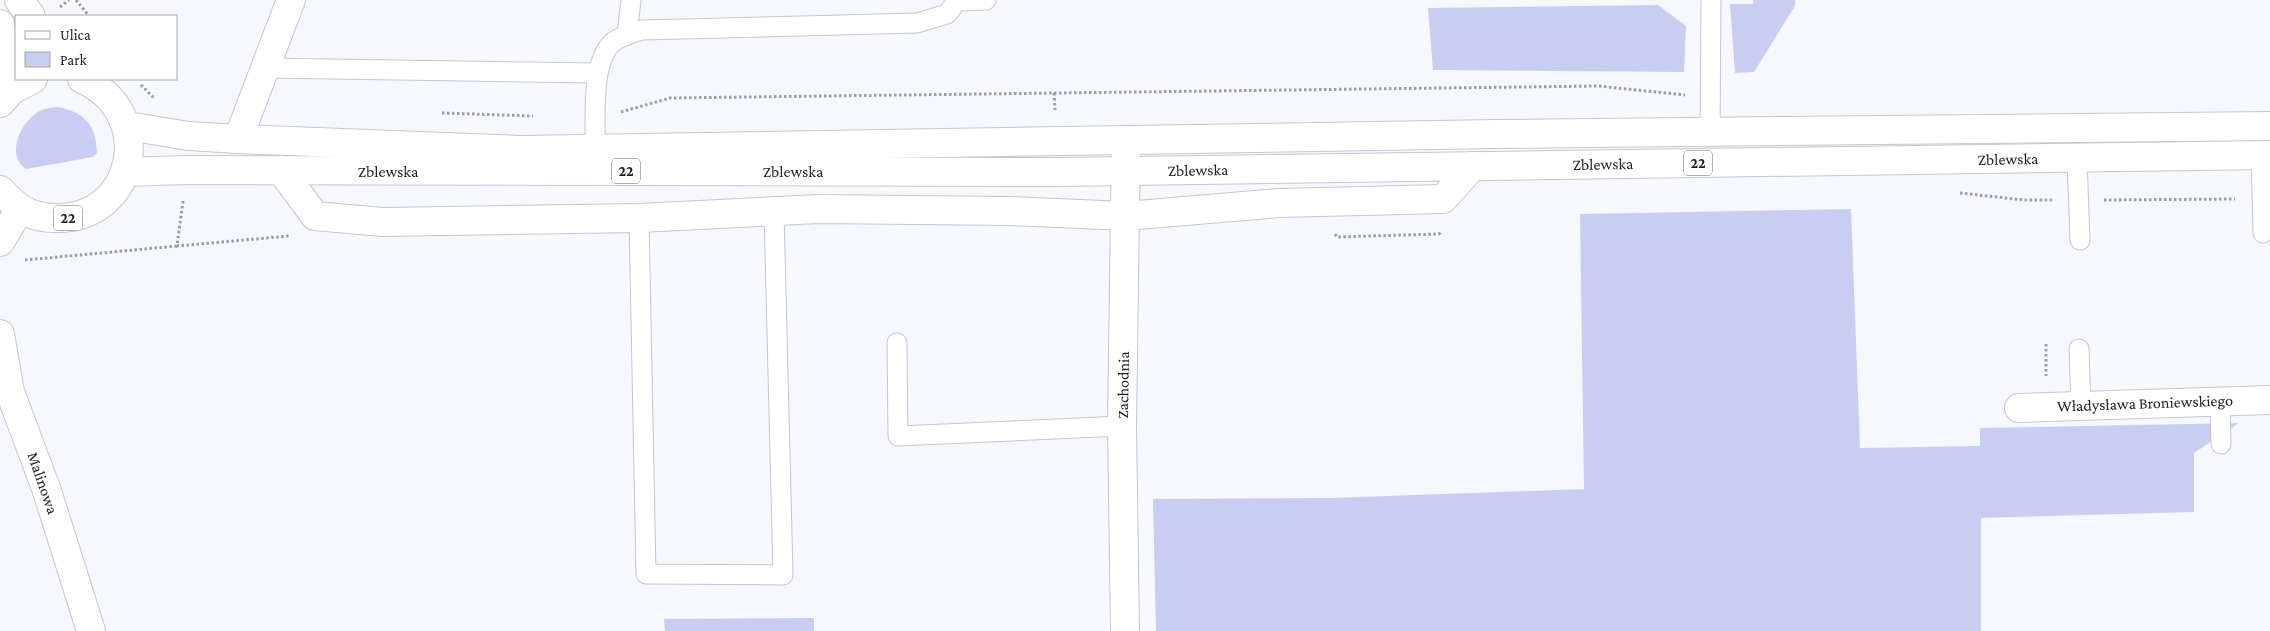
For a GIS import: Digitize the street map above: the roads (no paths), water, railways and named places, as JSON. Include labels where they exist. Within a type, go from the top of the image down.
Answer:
[{"type":"main road","points":[[19,0],[30,15]]},
{"type":"main road","points":[[238,139],[291,0]]},
{"type":"main road","points":[[0,24],[15,91]]},
{"type":"main road","name":"22","points":[[0,190],[20,209],[44,218],[69,218],[93,210],[112,194],[125,172],[130,149],[127,126],[117,106],[102,90],[84,80]]},
{"type":"main road","name":"Zblewska","points":[[127,126],[189,136],[238,139],[520,150],[1126,140],[2270,126]]},
{"type":"main road","name":"Zachodnia","points":[[1125,631],[1122,426],[1126,140]]},
{"type":"main road","name":"Zblewska","points":[[125,172],[186,170],[1126,171],[2265,155]]},
{"type":"main road","points":[[281,170],[315,216],[382,222],[639,218],[818,209],[1009,211],[1126,216],[1279,203],[1443,198],[1474,166]]},
{"type":"main road","points":[[0,242],[20,209]]},
{"type":"main road","name":"Malinowa","points":[[0,334],[10,392],[47,492],[91,631]]},
{"type":"main road","name":"Władysława Broniewskiego","points":[[2019,408],[2220,400],[2270,400]]},
{"type":"lane","points":[[627,35],[631,0]]},
{"type":"lane","points":[[594,149],[597,72],[604,54],[613,42],[627,35],[642,30],[917,23],[947,14],[958,0],[986,0]]},
{"type":"lane","points":[[1710,133],[1711,0]]},
{"type":"lane","points":[[266,68],[597,72]]},
{"type":"lane","points":[[2263,233],[2265,155]]},
{"type":"lane","points":[[2076,158],[2080,240]]},
{"type":"lane","points":[[639,218],[646,574],[783,575],[774,211]]},
{"type":"lane","points":[[897,343],[898,436],[1122,426]]},
{"type":"lane","points":[[2079,349],[2081,405]]},
{"type":"lane","points":[[2220,400],[2221,444]]}]
